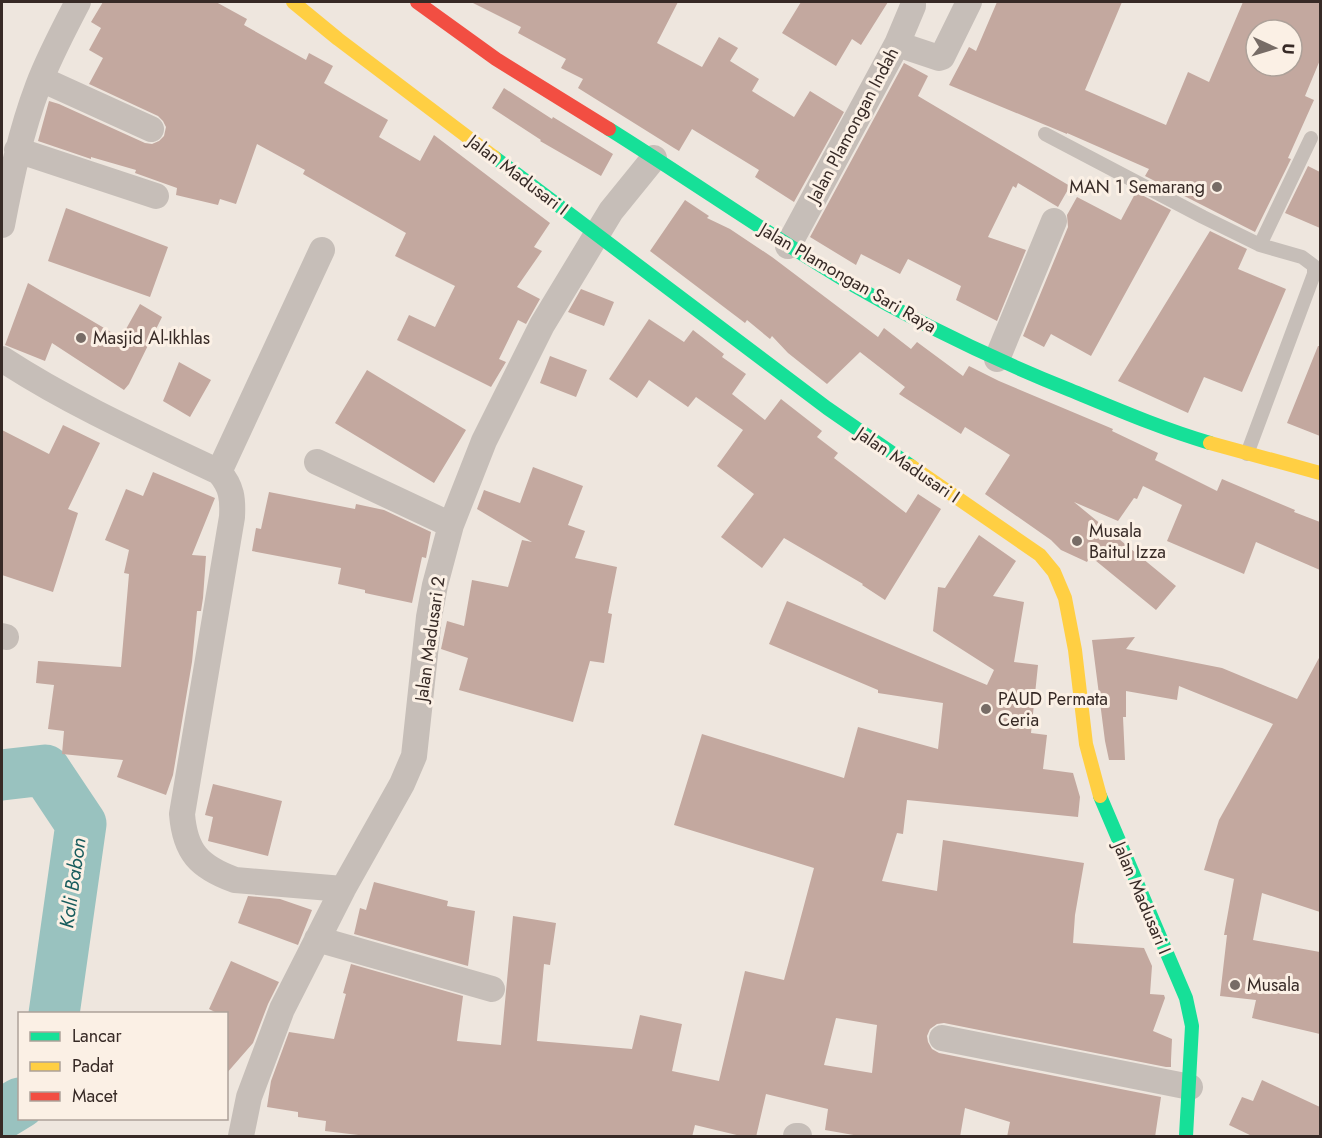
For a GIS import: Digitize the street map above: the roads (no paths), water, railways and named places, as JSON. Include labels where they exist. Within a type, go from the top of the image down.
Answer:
[{"type":"street","points":[[2,225],[17,150],[41,79],[78,2]]},
{"type":"street","name":"Jalan Madusari I","points":[[293,2],[338,39],[597,236],[827,408],[1040,555],[1054,572],[1065,598],[1075,650],[1086,744],[1094,779],[1105,812],[1186,998],[1192,1026],[1186,1137]]},
{"type":"street","name":"Jalan Plamongan Sari Raya","points":[[417,2],[478,46],[788,246],[877,299],[997,359],[1159,427],[1320,473]]},
{"type":"street","name":"Jalan Plamongan Indah","points":[[788,246],[897,44],[913,2]]},
{"type":"street","points":[[897,44],[942,57],[969,2]]},
{"type":"street","points":[[41,79],[151,129]]},
{"type":"street","points":[[17,150],[156,196]]},
{"type":"street","name":"Jalan Madusari 2","points":[[241,1137],[249,1096],[282,1009],[343,889],[402,784],[414,756],[429,617],[435,585],[451,525],[484,441],[542,325],[611,211],[654,158]]},
{"type":"street","points":[[997,359],[1054,221]]},
{"type":"street","points":[[219,472],[322,250]]},
{"type":"street","points":[[2,359],[42,385],[102,417],[219,472],[226,480],[233,497],[232,517],[182,814],[184,833],[189,848],[198,861],[219,874],[235,880],[343,889]]},
{"type":"street","points":[[317,462],[451,525]]},
{"type":"street","points":[[317,939],[492,989]]},
{"type":"street","points":[[942,1038],[1190,1087]]},
{"type":"lane","points":[[1045,134],[1203,217],[1260,244],[1302,256],[1314,266],[1314,274],[1247,454]]},
{"type":"lane","points":[[1260,244],[1311,138]]},
{"type":"waterway","name":"Kali Babon","points":[[2,775],[45,770],[81,824],[54,1012]]},
{"type":"waterway","name":"Kali Babon","points":[[2,1114],[18,1104]]},
{"type":"place","name":"MAN 1 Semarang","points":[[1217,187]]},
{"type":"place","name":"Masjid Al-Ikhlas","points":[[81,338]]},
{"type":"place","name":"Musala Baitul Izza","points":[[1077,541]]},
{"type":"place","name":"PAUD Permata Ceria","points":[[986,709]]},
{"type":"place","name":"Musala","points":[[1235,985]]}]
